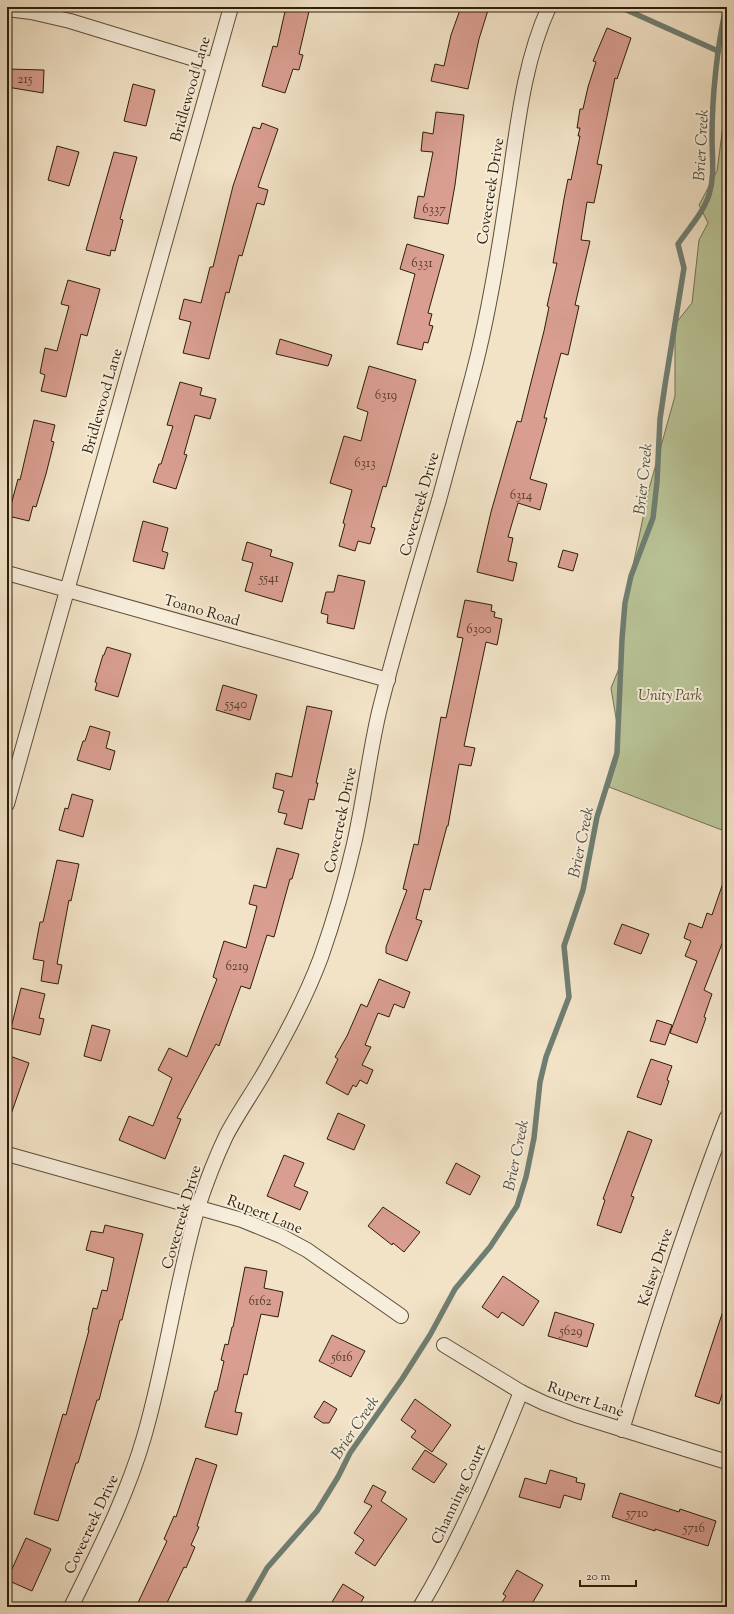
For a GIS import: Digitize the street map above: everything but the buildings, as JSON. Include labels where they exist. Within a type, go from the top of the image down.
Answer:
[{"type":"street","name":"Bridlewood Lane","points":[[7,804],[231,7]]},
{"type":"street","name":"Covecreek Drive","points":[[71,1607],[108,1532],[133,1472],[145,1435],[198,1207],[213,1165],[226,1137],[272,1059],[307,989],[320,959],[340,898],[355,842],[378,715],[477,357],[503,223],[529,63],[548,7]]},
{"type":"street","points":[[7,9],[31,12],[70,22],[214,65]]},
{"type":"street","name":"Toano Road","points":[[7,573],[388,680]]},
{"type":"street","name":"Kelsey Drive","points":[[622,1430],[668,1279],[698,1192],[722,1146],[727,1117]]},
{"type":"street","name":"Rupert Lane","points":[[7,1154],[242,1220],[281,1236],[307,1250],[401,1316]]},
{"type":"street","name":"Rupert Lane","points":[[444,1345],[521,1392],[576,1415],[727,1462]]},
{"type":"street","name":"Channing Court","points":[[420,1607],[467,1521],[521,1392]]},
{"type":"green space","name":"Unity Park","points":[[727,96],[727,832],[609,787],[618,758],[619,736],[611,688],[620,666],[625,604],[649,489],[675,396],[675,324],[692,303],[699,240],[708,223],[699,205],[717,171]]},
{"type":"waterway","points":[[620,7],[718,51]]},
{"type":"waterway","name":"Brier Creek","points":[[245,1607],[267,1568],[317,1511],[338,1477],[350,1453],[402,1379],[430,1335],[455,1289],[490,1247],[517,1206],[526,1177],[534,1138],[540,1082],[546,1057],[569,997],[564,946],[583,890],[597,817],[617,753],[625,603],[631,576],[653,518],[657,482],[660,419],[684,268],[678,244],[703,208],[711,188],[713,174],[712,122],[714,89],[720,39],[726,7]]}]
